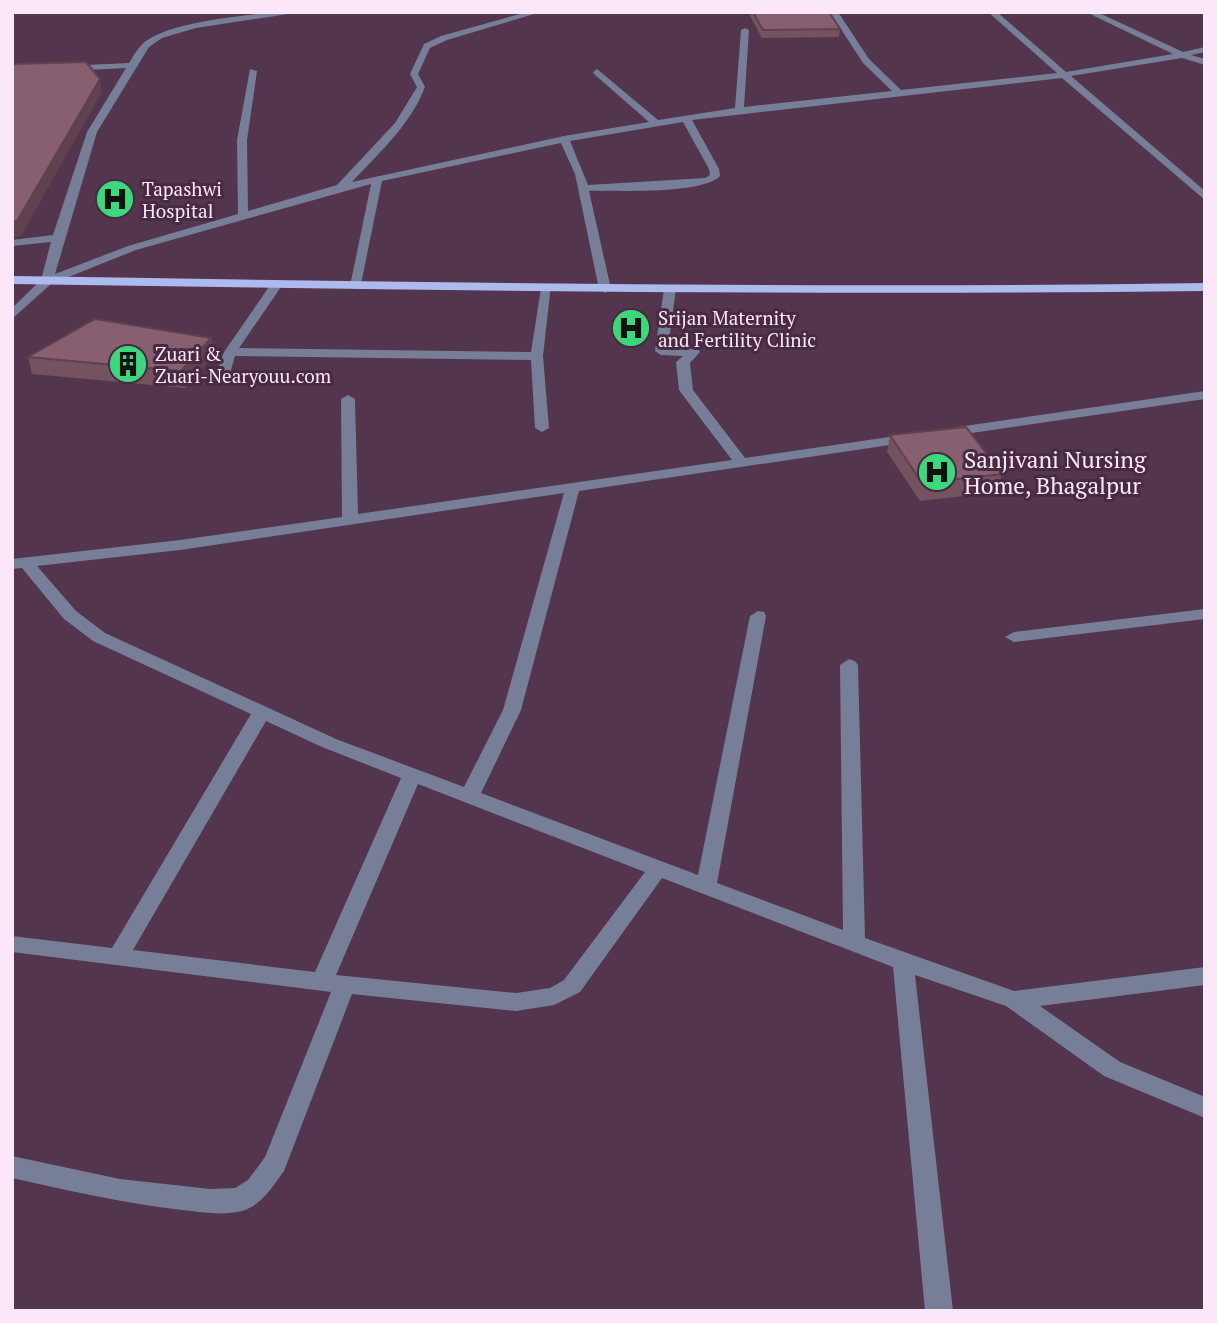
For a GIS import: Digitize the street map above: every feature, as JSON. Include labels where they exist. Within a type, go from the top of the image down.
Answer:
[{"type":"main road","points":[[12,280],[605,289],[978,290],[1205,286]]},
{"type":"street","points":[[47,281],[92,132],[148,43],[164,34],[266,14],[297,12]]},
{"type":"street","points":[[341,187],[393,130],[419,94],[421,87],[414,74],[427,46],[455,35],[537,12]]},
{"type":"street","points":[[834,12],[866,61],[898,92]]},
{"type":"street","points":[[992,12],[1205,197]]},
{"type":"street","points":[[1090,12],[1182,55],[1205,62]]},
{"type":"street","points":[[739,110],[745,30]]},
{"type":"street","points":[[12,315],[47,281],[132,248],[341,187],[564,139],[686,118],[1062,75],[1205,49]]},
{"type":"street","points":[[52,68],[132,65]]},
{"type":"street","points":[[243,215],[242,140],[253,71]]},
{"type":"street","points":[[597,72],[656,123]]},
{"type":"street","points":[[583,188],[708,181],[715,176],[715,169],[686,118]]},
{"type":"street","points":[[564,139],[580,174],[605,289]]},
{"type":"street","points":[[356,286],[377,180]]},
{"type":"street","points":[[12,243],[58,238]]},
{"type":"street","points":[[221,382],[230,352],[277,284]]},
{"type":"street","points":[[541,428],[537,356],[547,288]]},
{"type":"street","points":[[670,289],[661,351],[694,352],[683,362],[687,390],[741,462]]},
{"type":"street","points":[[230,352],[537,356]]},
{"type":"street","points":[[20,564],[180,545],[1205,395]]},
{"type":"street","points":[[348,399],[350,518]]},
{"type":"street","points":[[469,797],[512,710],[573,486]]},
{"type":"street","points":[[20,564],[70,615],[99,637],[329,743],[902,962],[1014,1000],[1112,1069],[1205,1108]]},
{"type":"street","points":[[1014,637],[1205,614]]},
{"type":"street","points":[[706,887],[758,616]]},
{"type":"street","points":[[849,665],[854,943]]},
{"type":"street","points":[[118,957],[262,712]]},
{"type":"street","points":[[12,1167],[120,1191],[211,1201],[239,1200],[257,1188],[275,1163],[333,983],[412,775]]},
{"type":"street","points":[[12,944],[516,1002],[554,996],[572,986],[658,869]]},
{"type":"street","points":[[902,962],[939,1311]]},
{"type":"street","points":[[1014,1000],[1205,976]]},
{"type":"building","points":[[753,12],[829,12],[840,29],[763,30]]},
{"type":"building","points":[[86,62],[100,79],[17,221],[12,222],[12,64]]},
{"type":"building","points":[[95,319],[211,338],[181,371],[28,357]]},
{"type":"building","points":[[966,427],[1002,474],[922,483],[890,435]]},
{"type":"place","name":"Tapashwi Hospital","points":[[115,199]]},
{"type":"place","name":"Srijan Maternity and Fertility Clinic","points":[[631,328]]},
{"type":"place","name":"Zuari & Zuari-Nearyouu.com","points":[[128,364]]},
{"type":"place","name":"Sanjivani Nursing Home, Bhagalpur","points":[[937,472]]}]
